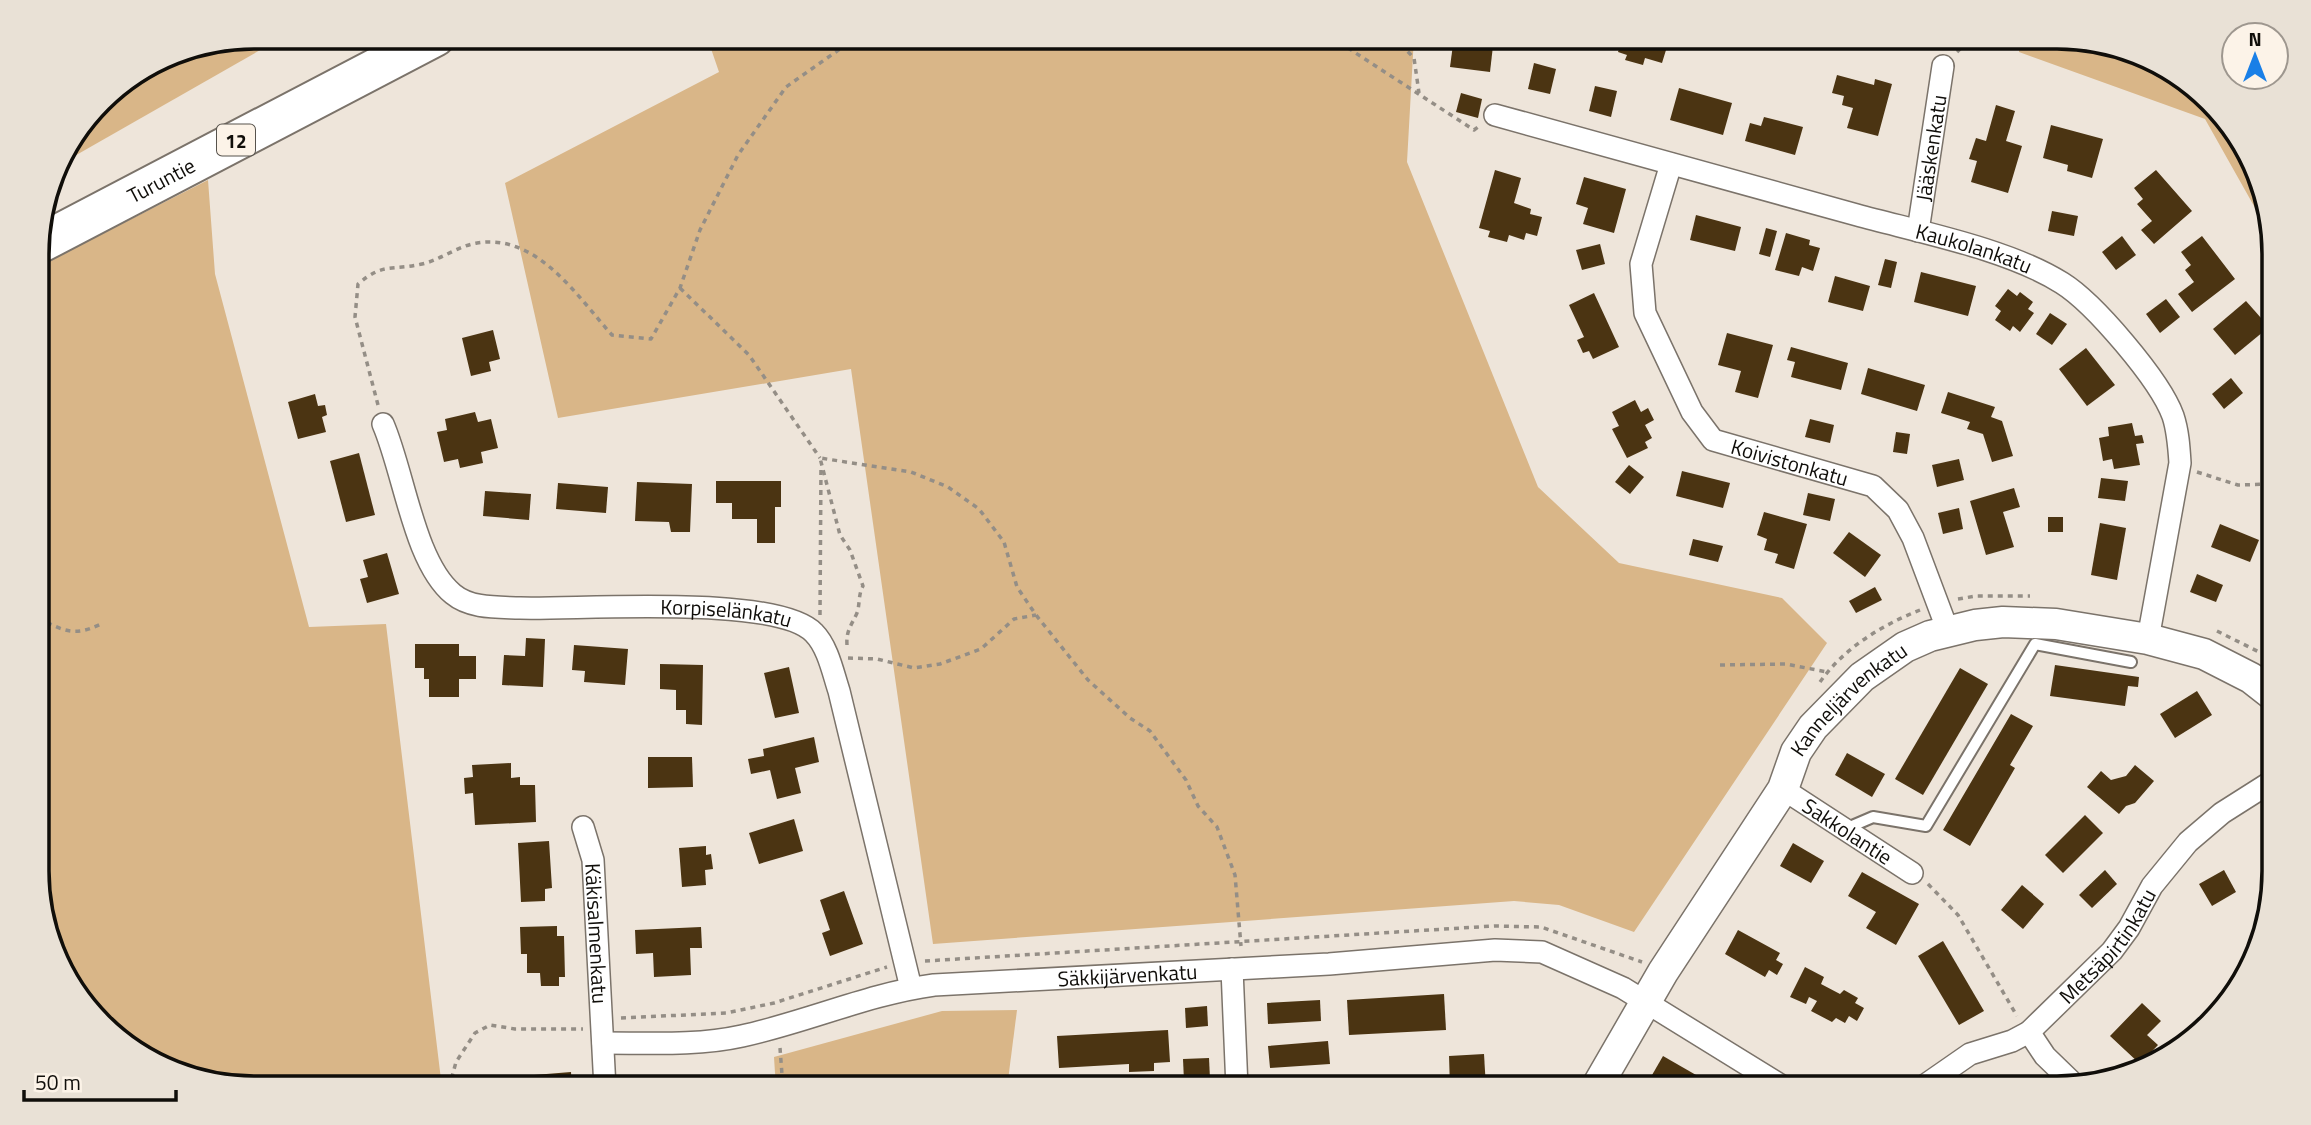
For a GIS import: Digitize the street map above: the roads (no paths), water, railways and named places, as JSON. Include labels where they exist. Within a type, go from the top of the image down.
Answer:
[{"type":"highway","name":"Turuntie","points":[[49,239],[412,49]]},
{"type":"street","name":"Jääskenkatu","points":[[1918,231],[1942,66]]},
{"type":"street","name":"Kaukolankatu","points":[[1495,115],[1918,231],[2042,272],[2081,299],[2124,345],[2163,397],[2173,415],[2180,463],[2140,650]]},
{"type":"street","name":"Koivistonkatu","points":[[1671,164],[1641,264],[1645,313],[1692,412],[1713,440],[1873,486],[1898,510],[1913,538],[1942,617]]},
{"type":"street","name":"Korpiselänkatu","points":[[383,424],[397,456],[431,570],[453,595],[467,602],[534,608],[739,610],[784,616],[816,637],[839,660],[911,988]]},
{"type":"street","name":"Kanneljärvenkatu","points":[[1601,1076],[1635,996],[1663,972],[1783,789],[1796,751],[1813,727],[1862,677],[1942,617],[1984,624],[2028,622],[2140,650],[2222,660],[2262,688]]},
{"type":"street","name":"Metsäpirtinkatu","points":[[1938,1076],[1970,1054],[2012,1041],[2029,1031],[2112,951],[2129,928],[2152,886],[2188,842],[2222,813],[2262,788]]},
{"type":"street","name":"Sakkolantie","points":[[1783,789],[1912,873]]},
{"type":"street","name":"Käkisalmenkatu","points":[[583,827],[593,859],[605,1076]]},
{"type":"street","name":"Säkkijärvenkatu","points":[[603,1036],[698,1043],[779,1027],[911,988],[1495,950],[1542,953],[1635,996]]},
{"type":"street","points":[[1232,968],[1236,1076]]},
{"type":"street","points":[[1635,996],[1765,1076]]},
{"type":"street","points":[[2029,1031],[2045,1056],[2066,1076]]},
{"type":"lane","points":[[1845,829],[1873,817],[1926,826],[2035,644],[2140,650]]}]
